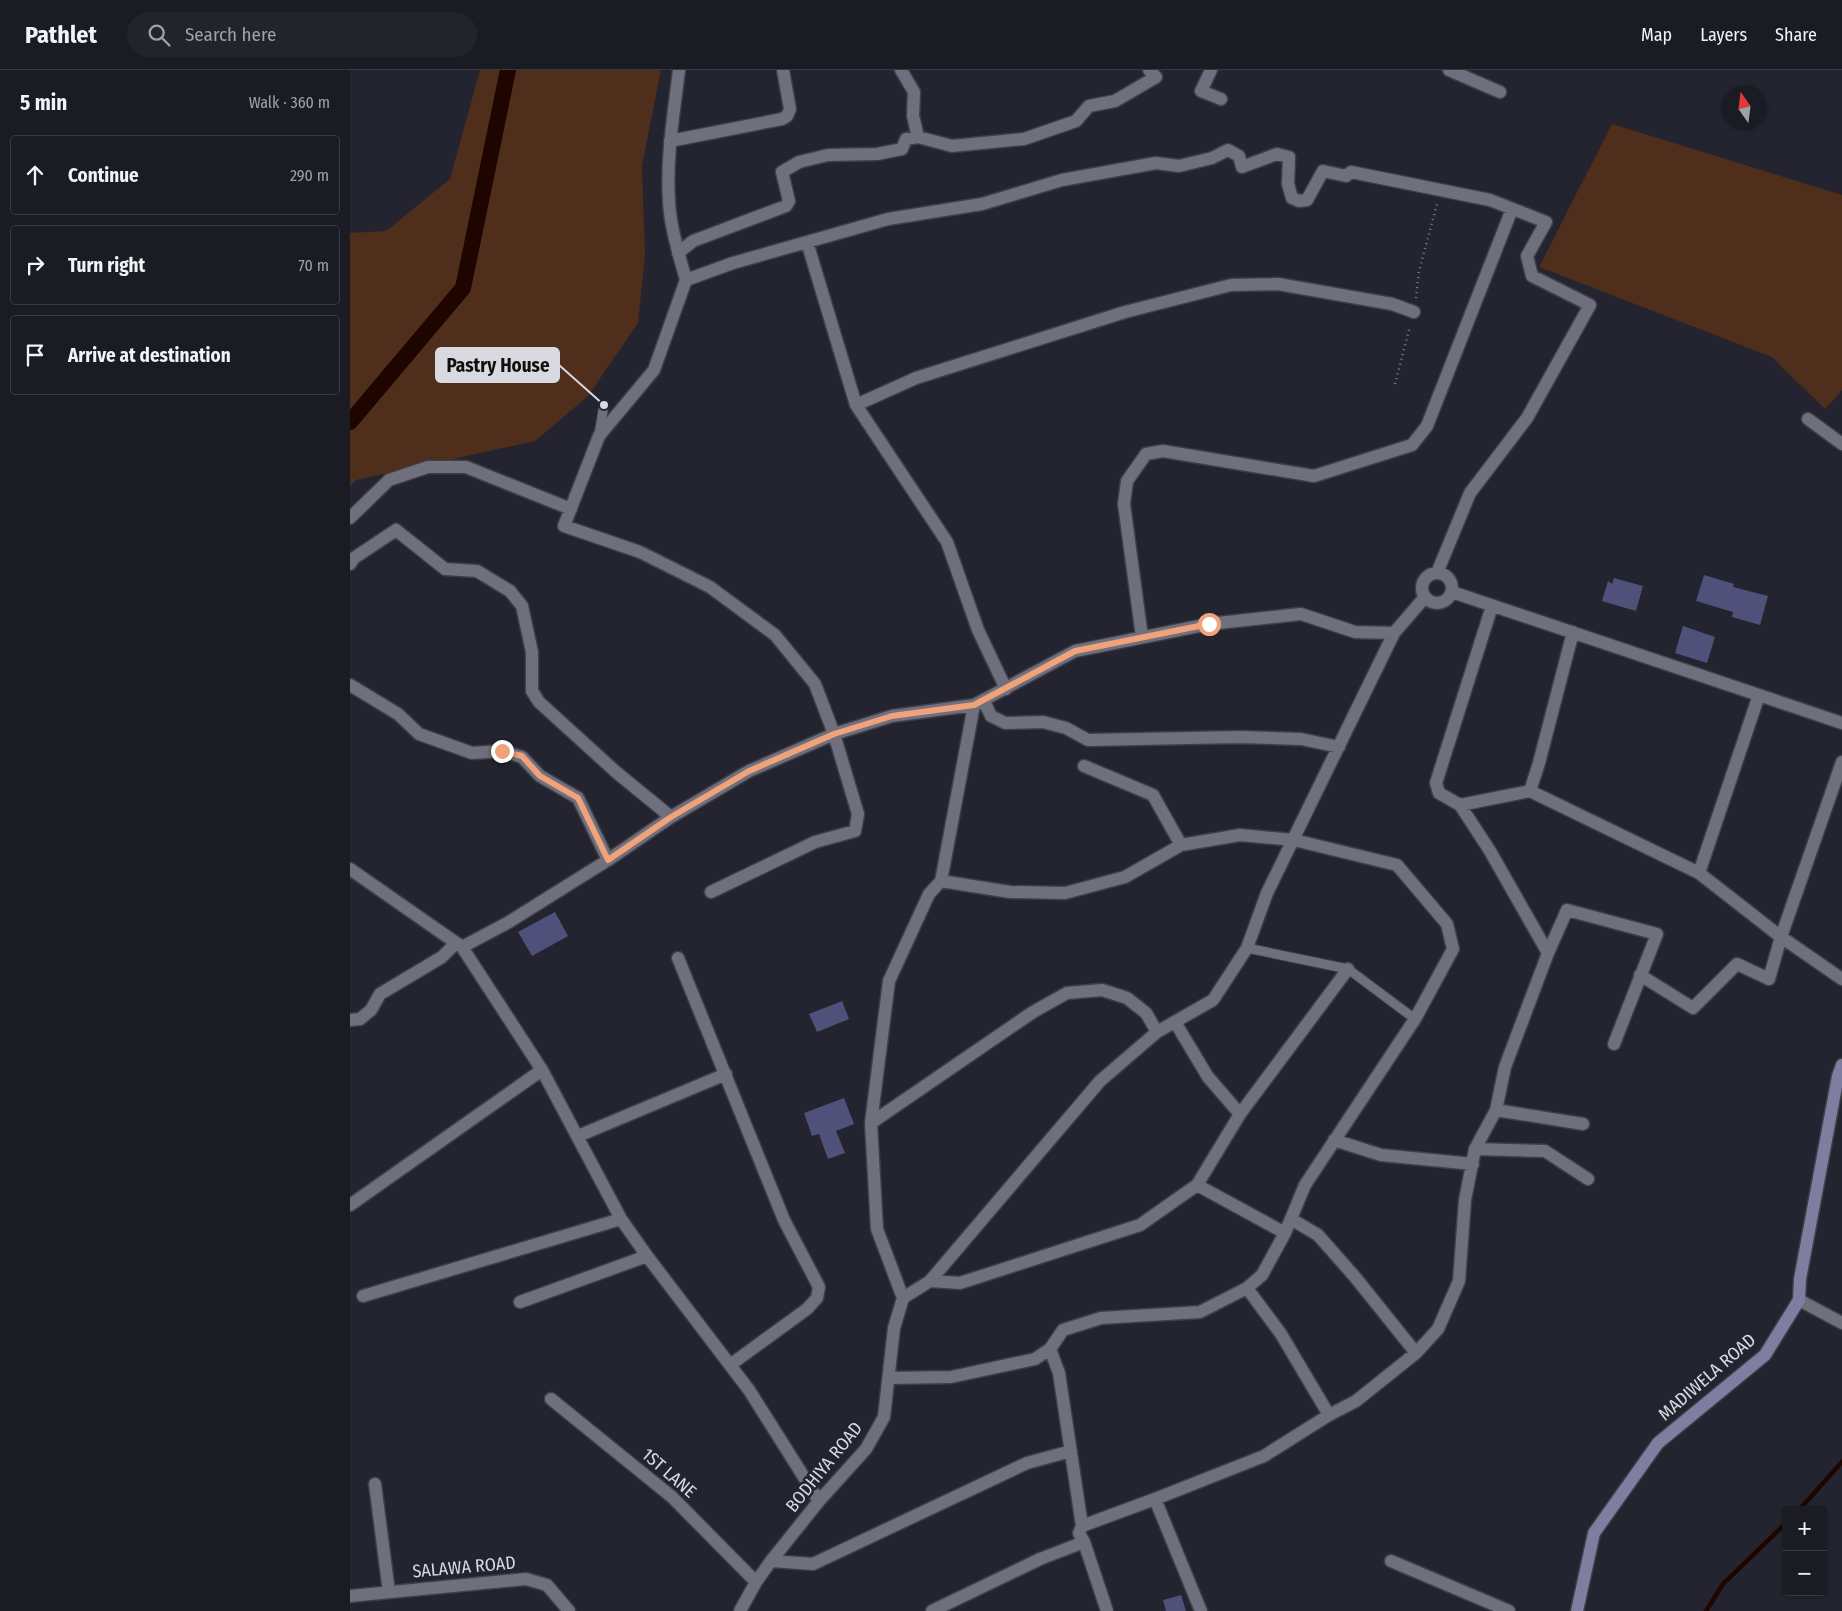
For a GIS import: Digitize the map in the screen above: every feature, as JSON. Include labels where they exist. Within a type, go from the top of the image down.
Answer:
[{"type":"main road","name":"MADIWELA ROAD","points":[[1577,1611],[1594,1533],[1647,1458],[1658,1443],[1765,1355],[1799,1300],[1802,1270],[1838,1076],[1842,1065]]},
{"type":"street","points":[[680,70],[670,141],[668,202],[678,253],[686,280],[654,370],[599,436],[564,526],[640,552],[710,587],[775,634],[815,684],[834,734],[858,814],[855,831],[815,842],[711,892]]},
{"type":"street","points":[[670,141],[782,119],[787,116],[790,109],[782,70]]},
{"type":"street","points":[[901,70],[914,92],[913,116],[918,137]]},
{"type":"street","points":[[678,253],[693,241],[786,206],[789,200],[782,172],[799,162],[828,155],[877,154],[902,149],[906,139],[918,137],[952,146],[1024,139],[1076,121],[1089,106],[1115,101],[1156,77],[1149,70]]},
{"type":"street","points":[[1211,70],[1201,91],[1221,98]]},
{"type":"street","points":[[1449,70],[1500,92]]},
{"type":"street","points":[[686,280],[733,262],[888,219],[982,204],[1062,180],[1156,163],[1179,166],[1212,158],[1228,150],[1239,156],[1242,167],[1278,154],[1289,157],[1288,184],[1292,198],[1299,201],[1307,200],[1323,171],[1346,176],[1351,172],[1490,200],[1546,222],[1527,256],[1532,276],[1590,306],[1527,418],[1470,493],[1437,573]]},
{"type":"street","points":[[1142,636],[1124,504],[1126,481],[1146,454],[1163,450],[1314,476],[1412,445],[1427,426],[1512,209]]},
{"type":"street","points":[[807,242],[856,404],[947,542],[978,630],[1006,689]]},
{"type":"street","points":[[856,404],[916,378],[1125,312],[1231,285],[1278,284],[1392,304],[1414,312]]},
{"type":"street","points":[[1808,419],[1842,444]]},
{"type":"street","points":[[350,518],[389,480],[428,467],[466,467],[571,509]]},
{"type":"street","points":[[350,564],[354,558],[396,530],[445,569],[477,571],[510,591],[522,606],[532,652],[532,691],[539,702],[616,772],[671,817]]},
{"type":"street","points":[[1437,573],[1448,577],[1451,581],[1452,592],[1445,601],[1440,603],[1429,601],[1424,597],[1422,591],[1426,578],[1431,574],[1437,573]]},
{"type":"street","points":[[1452,592],[1842,724]]},
{"type":"street","points":[[979,703],[941,880],[928,894],[889,981],[870,1122],[877,1229],[903,1298],[930,1281],[1100,1081],[1157,1032],[1212,1000],[1247,948],[1267,893],[1394,633],[1424,597]]},
{"type":"street","points":[[1492,606],[1436,783],[1439,793],[1460,805],[1490,851],[1548,953]]},
{"type":"street","points":[[350,1020],[360,1019],[372,1010],[380,994],[459,945],[509,922],[608,860],[671,817],[749,771],[834,734],[892,716],[979,703],[1075,651],[1142,636],[1209,624],[1301,614],[1355,632],[1394,633]]},
{"type":"street","points":[[1530,791],[1573,632]]},
{"type":"street","points":[[350,684],[398,714],[419,734],[472,753],[502,751],[522,756],[540,776],[578,798],[608,860]]},
{"type":"street","points":[[1699,873],[1759,695]]},
{"type":"street","points":[[979,703],[991,716],[1005,723],[1043,722],[1066,728],[1088,740],[1240,737],[1301,739],[1339,747]]},
{"type":"street","points":[[1640,975],[1692,1008],[1737,964],[1769,979],[1781,938],[1842,762]]},
{"type":"street","points":[[1084,766],[1153,795],[1181,845]]},
{"type":"street","points":[[1460,805],[1530,791],[1699,873],[1781,938],[1842,979]]},
{"type":"street","points":[[890,1378],[951,1377],[1035,1359],[1050,1349],[1063,1330],[1101,1318],[1200,1312],[1247,1288],[1262,1275],[1285,1233],[1304,1185],[1415,1019],[1453,949],[1447,924],[1397,865],[1294,840],[1240,834],[1181,845],[1125,877],[1065,893],[1010,892],[941,880]]},
{"type":"street","points":[[350,869],[459,945],[542,1070],[621,1219],[749,1390],[819,1501]]},
{"type":"street","points":[[1082,1526],[1264,1456],[1328,1415],[1356,1401],[1416,1353],[1438,1329],[1459,1281],[1464,1200],[1475,1149],[1496,1110],[1505,1067],[1548,953],[1567,910],[1657,934],[1614,1044]]},
{"type":"street","points":[[678,958],[784,1220],[820,1287],[817,1298],[807,1309],[730,1365]]},
{"type":"street","points":[[930,1281],[960,1283],[1140,1225],[1197,1185],[1240,1114],[1348,969]]},
{"type":"street","points":[[870,1122],[1033,1012],[1067,993],[1102,990],[1126,998],[1146,1013],[1157,1032]]},
{"type":"street","points":[[1175,1022],[1208,1077],[1240,1114]]},
{"type":"street","points":[[350,1205],[542,1070]]},
{"type":"street","points":[[578,1136],[726,1074]]},
{"type":"street","points":[[1496,1110],[1583,1124]]},
{"type":"street","points":[[1334,1140],[1381,1155],[1473,1164]]},
{"type":"street","points":[[1475,1149],[1545,1151],[1588,1179]]},
{"type":"street","points":[[1197,1185],[1285,1233]]},
{"type":"street","points":[[363,1296],[621,1219]]},
{"type":"street","points":[[1291,1219],[1318,1235],[1355,1277],[1416,1353]]},
{"type":"street","points":[[520,1302],[647,1256]]},
{"type":"street","points":[[1247,1288],[1281,1334],[1328,1415]]},
{"type":"street","name":"BODHIYA ROAD","points":[[740,1611],[756,1582],[771,1562],[819,1501],[866,1449],[884,1417],[890,1378],[890,1354],[894,1328],[903,1298]]},
{"type":"street","points":[[1799,1300],[1842,1323]]},
{"type":"street","points":[[1050,1349],[1059,1373],[1082,1526],[1079,1533],[1084,1542],[1107,1611]]},
{"type":"street","name":"1ST LANE","points":[[551,1399],[672,1498],[756,1582]]},
{"type":"street","points":[[771,1562],[813,1564],[1027,1463],[1071,1451]]},
{"type":"street","points":[[375,1484],[389,1592]]},
{"type":"street","points":[[1155,1499],[1201,1611]]},
{"type":"street","points":[[932,1611],[1040,1559],[1084,1542]]},
{"type":"street","points":[[1391,1561],[1509,1611]]},
{"type":"street","name":"SALAWA ROAD","points":[[350,1596],[526,1579],[547,1585],[569,1611]]},
{"type":"lane","points":[[599,436],[604,405]]},
{"type":"lane","points":[[1247,948],[1348,969],[1415,1019]]},
{"type":"path","points":[[1395,384],[1414,312],[1420,271],[1441,190]]},
{"type":"shaded area","points":[[480,70],[661,70],[642,166],[645,255],[638,323],[588,396],[535,441],[356,480],[350,486],[350,233],[386,231],[450,179]]},
{"type":"shaded area","points":[[1612,124],[1842,195],[1842,390],[1825,409],[1772,357],[1539,267]]},
{"type":"building","points":[[1704,575],[1734,584],[1733,587],[1768,596],[1760,625],[1732,617],[1733,612],[1696,601]]},
{"type":"building","points":[[1614,578],[1643,586],[1636,611],[1602,601],[1608,581],[1612,584]]},
{"type":"building","points":[[1683,626],[1715,637],[1707,663],[1675,653]]},
{"type":"building","points":[[555,912],[568,936],[532,956],[518,932]]},
{"type":"building","points":[[842,1001],[849,1019],[817,1032],[809,1014]]},
{"type":"building","points":[[844,1098],[854,1124],[836,1131],[845,1153],[828,1159],[819,1134],[812,1136],[804,1113]]},
{"type":"building","points":[[1181,1595],[1186,1611],[1166,1611],[1163,1600]]},
{"type":"waterway","points":[[350,422],[463,288],[508,70]]},
{"type":"waterway","points":[[1803,1506],[1842,1462]]},
{"type":"waterway","points":[[1706,1611],[1723,1584],[1782,1527]]},
{"type":"place","name":"Pastry House","points":[[604,405]]},
{"type":"route","points":[[502,751],[522,756],[540,776],[578,798],[608,860],[671,817],[749,771],[834,734],[892,716],[974,705],[1075,651],[1209,624]]}]
